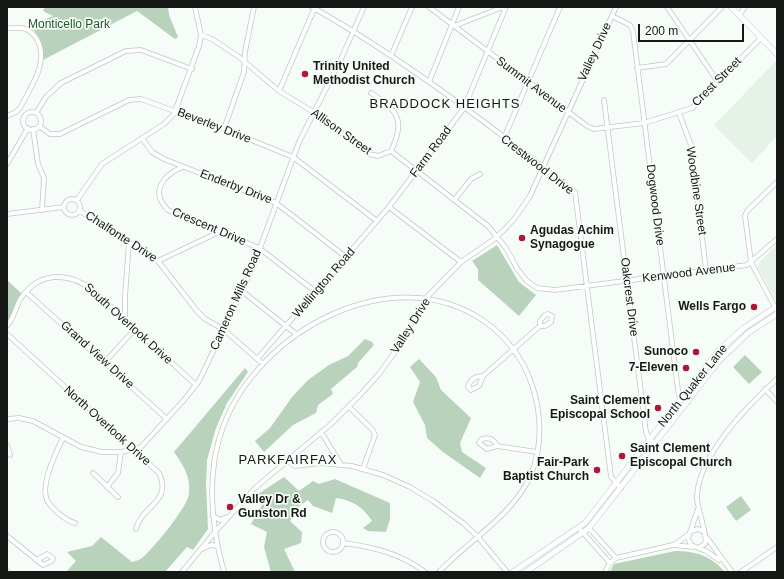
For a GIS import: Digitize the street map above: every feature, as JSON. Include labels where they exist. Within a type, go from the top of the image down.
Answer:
[{"type":"main road","points":[[731,7],[777,54]]},
{"type":"main road","name":"North Quaker Lane","points":[[513,572],[579,528],[584,523],[714,357],[735,335],[776,308]]},
{"type":"main road","name":"North Quaker Lane","points":[[526,572],[589,528],[727,352],[748,333],[777,314]]},
{"type":"street","points":[[77,200],[102,164],[164,124],[176,111],[198,52],[200,35],[195,7]]},
{"type":"street","points":[[224,129],[239,90],[244,72],[254,7]]},
{"type":"street","name":"Cameron Mills Road","points":[[7,419],[19,418],[33,421],[63,438],[90,449],[102,452],[122,452],[134,450],[146,442],[167,419],[196,385],[242,291],[304,130],[354,32],[364,7]]},
{"type":"street","points":[[391,56],[412,7]]},
{"type":"street","name":"Summit Avenue","points":[[428,7],[590,129],[644,123]]},
{"type":"street","points":[[429,82],[453,26],[459,7]]},
{"type":"street","points":[[453,26],[504,7]]},
{"type":"street","name":"Farm Road","points":[[389,207],[464,108],[488,52],[504,7]]},
{"type":"street","points":[[504,138],[560,7]]},
{"type":"street","name":"Valley Drive","points":[[182,572],[215,532],[255,488],[349,407],[386,365],[426,298],[461,262],[497,237],[515,218],[524,205],[543,168],[616,7]]},
{"type":"street","points":[[667,7],[718,82]]},
{"type":"street","points":[[637,68],[666,64],[722,7]]},
{"type":"street","points":[[738,15],[744,7]]},
{"type":"street","points":[[279,91],[314,8]]},
{"type":"street","name":"Crestwood Drive","points":[[314,8],[354,32],[429,82],[576,194],[611,478],[621,488]]},
{"type":"street","name":"Dogwood Drive","points":[[612,16],[632,27],[678,392],[682,398]]},
{"type":"street","points":[[7,28],[22,29],[32,32],[38,42],[41,52],[41,64],[20,108],[16,112],[7,116]]},
{"type":"street","name":"Allison Street","points":[[200,35],[222,45],[245,62],[279,91],[314,112],[369,154],[378,156],[390,151],[455,199],[481,220],[497,237]]},
{"type":"street","name":"Crest Street","points":[[644,123],[679,114],[695,106],[761,38]]},
{"type":"street","points":[[36,113],[46,97],[61,84],[126,51],[141,50],[192,68]]},
{"type":"street","points":[[371,93],[392,110],[398,121],[399,132],[390,151]]},
{"type":"street","name":"Beverley Drive","points":[[39,126],[50,134],[60,134],[135,98],[142,98],[293,157],[377,221]]},
{"type":"street","name":"Oakcrest Drive","points":[[604,100],[646,432],[650,440]]},
{"type":"street","points":[[20,108],[25,114]]},
{"type":"street","points":[[30,112],[36,113],[40,118],[39,126],[33,129],[28,128],[23,121],[25,114],[30,112]]},
{"type":"street","name":"Woodbine Street","points":[[679,114],[691,145],[706,270]]},
{"type":"street","points":[[7,164],[28,128]]},
{"type":"street","points":[[33,129],[38,164],[44,178],[42,210]]},
{"type":"street","name":"Enderby Drive","points":[[142,138],[157,155],[276,203],[346,257]]},
{"type":"street","name":"Crescent Drive","points":[[182,166],[169,173],[162,182],[159,190],[162,204],[168,210],[176,215],[259,248],[316,292]]},
{"type":"street","points":[[455,199],[471,179],[480,174]]},
{"type":"street","points":[[776,308],[751,262],[746,212],[771,186],[777,182]]},
{"type":"street","points":[[64,207],[68,200],[77,200]]},
{"type":"street","points":[[64,207],[66,212],[71,215],[76,214],[80,211],[81,205],[77,200]]},
{"type":"street","points":[[7,214],[64,207]]},
{"type":"street","points":[[389,207],[461,262]]},
{"type":"street","name":"Wellington Road","points":[[258,359],[389,207]]},
{"type":"street","name":"Chalfonte Drive","points":[[80,211],[158,261],[197,311],[205,318],[223,329],[263,364]]},
{"type":"street","points":[[158,261],[219,232]]},
{"type":"street","name":"Kenwood Avenue","points":[[497,237],[506,248],[522,276],[537,288],[550,290],[747,265],[777,238]]},
{"type":"street","points":[[125,320],[125,284],[129,242]]},
{"type":"street","name":"South Overlook Drive","points":[[7,326],[12,320],[20,300],[26,292],[42,280],[59,277],[70,278],[88,286],[196,385]]},
{"type":"street","points":[[242,291],[296,334]]},
{"type":"street","name":"Grand View Drive","points":[[26,292],[167,419]]},
{"type":"street","points":[[224,572],[213,516],[213,470],[223,427],[236,400],[255,372],[296,334],[334,314],[361,305],[390,299],[426,298],[455,306],[479,318],[498,333],[513,349],[530,378],[537,402],[540,429],[537,452],[529,478],[520,493],[501,516],[439,572]]},
{"type":"street","points":[[483,376],[540,326]]},
{"type":"street","points":[[105,362],[135,329]]},
{"type":"street","name":"North Overlook Drive","points":[[7,334],[159,473],[163,482],[163,488],[160,496],[140,520],[136,529]]},
{"type":"street","points":[[724,564],[706,535],[698,510],[698,487],[704,467],[723,438],[765,389],[777,379]]},
{"type":"street","points":[[765,389],[777,402]]},
{"type":"street","points":[[682,398],[688,402]]},
{"type":"street","points":[[349,407],[372,429],[375,435],[363,469]]},
{"type":"street","points":[[321,432],[340,463]]},
{"type":"street","points":[[63,438],[53,461],[46,484],[46,497],[51,506],[65,519],[75,523]]},
{"type":"street","points":[[650,440],[655,444]]},
{"type":"street","points":[[7,444],[10,454]]},
{"type":"street","points":[[498,446],[537,452]]},
{"type":"street","points":[[107,487],[118,473],[122,452]]},
{"type":"street","points":[[286,460],[295,466],[321,463],[340,463],[363,469],[398,482],[424,495],[455,516],[478,537],[507,572]]},
{"type":"street","points":[[93,474],[118,497]]},
{"type":"street","points":[[698,510],[689,533],[688,541],[694,547],[706,551],[732,572]]},
{"type":"street","points":[[213,516],[220,520],[229,516]]},
{"type":"street","points":[[584,523],[616,558]]},
{"type":"street","points":[[579,528],[610,563]]},
{"type":"street","points":[[673,545],[689,533],[698,529],[706,535]]},
{"type":"street","points":[[335,533],[340,536],[342,543],[339,550],[331,552],[325,548],[323,542],[326,536],[335,533]]},
{"type":"street","points":[[605,572],[610,563],[616,558],[673,545],[694,547],[703,546],[706,535]]},
{"type":"street","points":[[7,536],[35,559]]},
{"type":"street","points":[[342,543],[388,552],[409,561],[425,572]]},
{"type":"street","points":[[198,552],[211,545],[218,546]]},
{"type":"street","points":[[741,572],[777,547]]},
{"type":"shaded area","points":[[777,60],[777,136],[752,163],[714,125]]},
{"type":"shaded area","points":[[777,244],[777,303],[758,267],[759,263]]},
{"type":"green space","name":"Monticello Park","points":[[45,7],[168,7],[169,15],[178,37],[175,39],[137,11],[43,60],[38,36],[29,26],[53,16],[43,11]]},
{"type":"green space","points":[[497,245],[519,282],[536,295],[519,316],[478,280],[478,269],[472,261]]},
{"type":"green space","points":[[7,280],[22,294],[17,301],[12,316],[7,322]]},
{"type":"green space","points":[[365,339],[372,342],[374,345],[358,363],[357,367],[331,389],[333,394],[318,405],[316,413],[293,425],[264,452],[255,441],[270,428],[292,397],[308,380],[329,365],[348,356]]},
{"type":"green space","points":[[745,355],[762,372],[749,384],[733,367]]},
{"type":"green space","points":[[419,359],[436,377],[441,390],[471,418],[460,443],[462,452],[486,468],[480,478],[443,452],[427,438],[425,425],[413,402],[420,382],[410,367]]},
{"type":"green space","points":[[245,368],[248,372],[227,403],[216,428],[207,460],[206,485],[208,529],[193,550],[187,547],[165,572],[66,572],[76,561],[67,552],[92,546],[101,537],[132,562],[142,558],[155,545],[183,508],[189,494],[188,476],[174,452]]},
{"type":"green space","points":[[284,477],[299,491],[313,481],[319,484],[335,479],[390,503],[390,519],[386,532],[368,531],[363,528],[372,521],[361,508],[352,502],[336,498],[332,513],[313,506],[308,500],[298,507],[290,521],[302,532],[301,543],[284,549],[295,572],[271,572],[264,547],[267,532],[251,524],[262,505],[252,498]]},
{"type":"green space","points":[[741,496],[751,510],[736,521],[726,507]]},
{"type":"green space","points":[[675,551],[696,553],[709,558],[725,572],[610,572],[614,564]]},
{"type":"place","name":"Trinity United Methodist Church","points":[[305,74]]},
{"type":"place","name":"Agudas Achim Synagogue","points":[[522,238]]},
{"type":"place","name":"Wells Fargo","points":[[754,307]]},
{"type":"place","name":"Sunoco","points":[[696,352]]},
{"type":"place","name":"7-Eleven","points":[[686,368]]},
{"type":"place","name":"Saint Clement Episcopal School","points":[[658,408]]},
{"type":"place","name":"Saint Clement Episcopal Church","points":[[622,456]]},
{"type":"place","name":"Fair-Park Baptist Church","points":[[597,470]]},
{"type":"place","name":"Valley Dr & Gunston Rd","points":[[230,507]]},
{"type":"district","name":"BRADDOCK HEIGHTS","points":[[445,104]]},
{"type":"district","name":"PARKFAIRFAX","points":[[288,460]]}]
